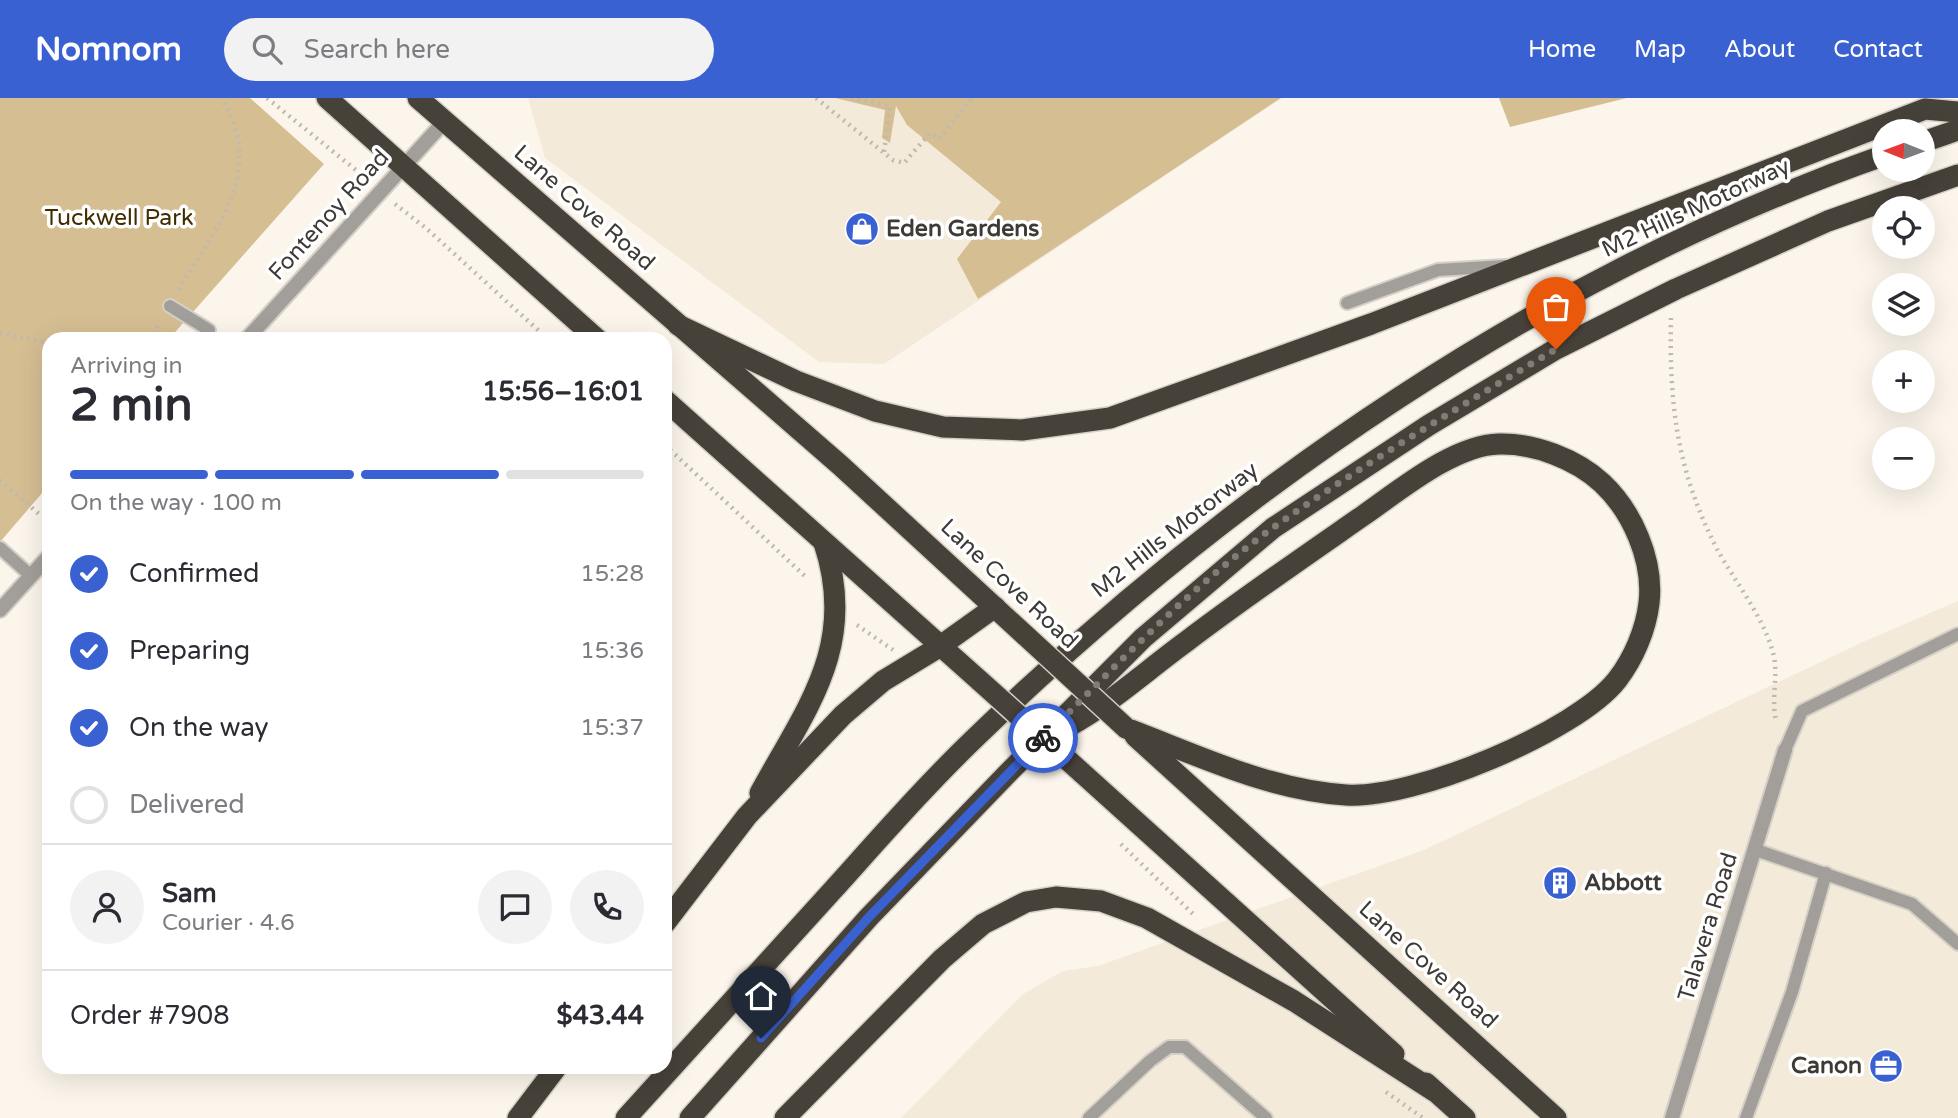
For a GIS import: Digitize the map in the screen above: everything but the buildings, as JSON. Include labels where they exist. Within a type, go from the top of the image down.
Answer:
[{"type":"highway","points":[[327,98],[589,332]]},
{"type":"highway","name":"Lane Cove Road","points":[[418,98],[860,483],[1556,1118]]},
{"type":"highway","points":[[678,325],[796,381],[875,411],[943,427],[1022,430],[1110,418],[1177,396],[1522,266],[1925,109],[1958,112]]},
{"type":"highway","points":[[1936,138],[1958,130]]},
{"type":"highway","name":"M2 Hills Motorway","points":[[672,1067],[918,796],[973,740],[1110,613],[1233,514],[1459,358],[1662,248],[1835,172],[1872,159]]},
{"type":"highway","points":[[690,1118],[869,917],[1040,741],[1143,638],[1273,528],[1429,425],[1545,356],[1676,289],[1828,220],[1958,176]]},
{"type":"highway","points":[[672,406],[1465,1118]]},
{"type":"highway","points":[[1040,741],[1092,716],[1204,628],[1412,481],[1463,452],[1498,444],[1544,450],[1594,476],[1609,490],[1632,521],[1639,539],[1648,580],[1649,602],[1640,640],[1618,679],[1590,706],[1515,747],[1433,783],[1349,796],[1288,788],[1126,728]]},
{"type":"highway","points":[[747,816],[820,682],[832,647],[835,589],[824,541]]},
{"type":"highway","points":[[672,914],[747,816],[862,698],[902,668],[939,647],[995,607]]},
{"type":"highway","points":[[785,1118],[942,959],[983,924],[1018,905],[1056,897],[1101,901],[1147,918],[1294,1001],[1434,1091]]},
{"type":"highway","points":[[518,1118],[551,1074]]},
{"type":"highway","name":"M2 Hills Motorway","points":[[626,1118],[666,1074]]},
{"type":"street","name":"Fontenoy Road","points":[[253,332],[444,122]]},
{"type":"street","points":[[0,610],[42,564]]},
{"type":"street","name":"Talavera Road","points":[[1672,1118],[1785,750]]},
{"type":"lane","points":[[1347,303],[1438,270],[1522,266]]},
{"type":"lane","points":[[170,306],[209,330]]},
{"type":"lane","points":[[0,548],[31,576]]},
{"type":"lane","points":[[1785,750],[1802,712],[1958,634]]},
{"type":"lane","points":[[1756,850],[1912,904],[1958,944]]},
{"type":"lane","points":[[1746,1118],[1792,992],[1826,873]]},
{"type":"lane","points":[[1089,1118],[1150,1061],[1169,1047],[1185,1047],[1266,1118]]},
{"type":"path","points":[[155,332],[232,198],[241,171],[236,123],[221,98]]},
{"type":"path","points":[[267,98],[427,229],[540,332]]},
{"type":"path","points":[[816,98],[884,152],[904,163],[930,133],[939,139],[972,98]]},
{"type":"path","points":[[851,98],[890,106],[884,152]]},
{"type":"path","points":[[1676,289],[1671,307],[1670,345],[1674,428],[1688,483],[1717,548],[1754,612],[1774,657],[1775,715],[1785,750]]},
{"type":"path","points":[[0,333],[42,342]]},
{"type":"path","points":[[0,480],[39,514]]},
{"type":"path","points":[[1114,837],[1194,915]]},
{"type":"shaded area","name":"Eden Gardens","points":[[528,98],[1281,98],[884,364],[819,362],[545,158]]},
{"type":"shaded area","points":[[1958,601],[1958,1118],[901,1118],[1023,994],[1063,971],[1098,966],[1424,850],[1863,642]]},
{"type":"green space","name":"Tuckwell Park","points":[[0,98],[250,98],[324,164],[175,332],[42,332],[42,493],[0,542]]},
{"type":"green space","points":[[835,98],[1281,98],[978,299],[957,259],[1001,202],[907,125],[896,106],[890,143],[882,138],[885,110]]},
{"type":"green space","points":[[1499,98],[1627,98],[1510,127]]},
{"type":"way so far","points":[[1043,738],[1143,638],[1273,528],[1429,425],[1556,349]]},
{"type":"place","name":"Eden Gardens","points":[[862,229]]},
{"type":"place","name":"Abbott","points":[[1560,883]]},
{"type":"place","name":"Canon","points":[[1886,1066]]},
{"type":"route","points":[[761,1038],[869,917],[1043,738]]}]
